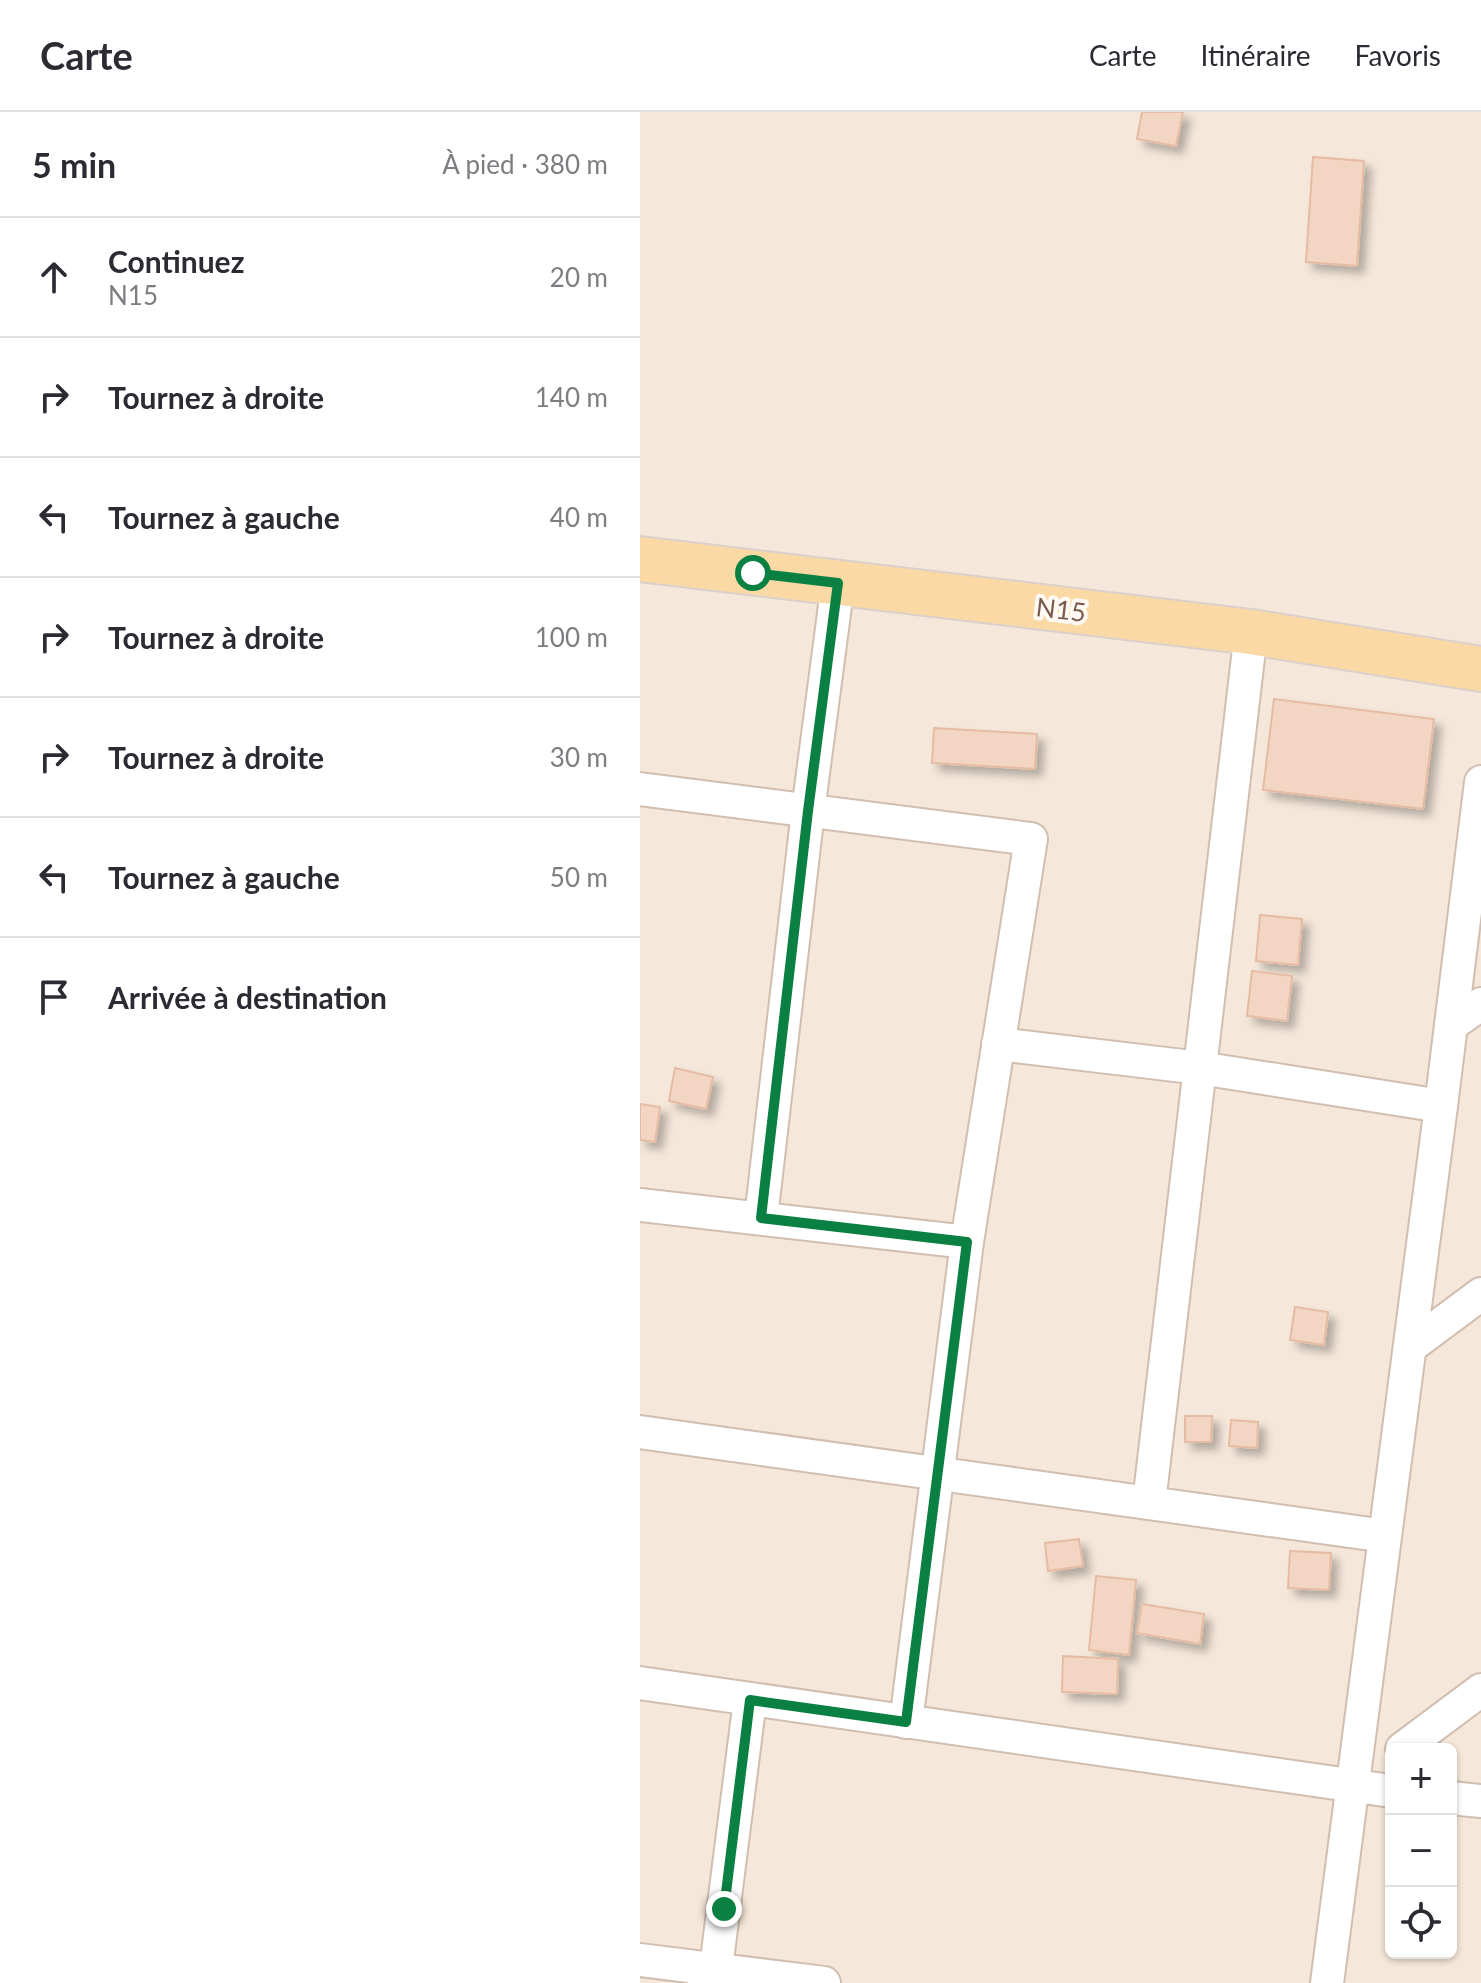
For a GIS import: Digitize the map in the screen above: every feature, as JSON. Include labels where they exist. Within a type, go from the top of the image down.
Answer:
[{"type":"main road","name":"N15","points":[[640,559],[1251,632],[1481,669]]},
{"type":"street","points":[[761,1218],[838,583]]},
{"type":"street","points":[[1149,1503],[1251,632]]},
{"type":"street","points":[[1327,1983],[1481,782]]},
{"type":"street","points":[[640,789],[1031,839],[967,1242],[906,1722]]},
{"type":"street","points":[[1451,1025],[1481,1004]]},
{"type":"street","points":[[998,1044],[1200,1068],[1441,1106]]},
{"type":"street","points":[[640,1205],[967,1242]]},
{"type":"street","points":[[1410,1347],[1481,1294]]},
{"type":"street","points":[[640,1432],[1385,1536]]},
{"type":"street","points":[[640,1683],[1385,1790]]},
{"type":"street","points":[[1410,1743],[1481,1690]]},
{"type":"street","points":[[710,1976],[750,1700]]},
{"type":"street","points":[[1353,1786],[1385,1762]]},
{"type":"street","points":[[1457,1799],[1481,1801]]},
{"type":"street","points":[[640,1960],[710,1976],[824,1983]]},
{"type":"shaded area","points":[[640,112],[1481,112],[1481,1983],[640,1983]]},
{"type":"building","points":[[1142,112],[1183,112],[1176,146],[1137,139]]},
{"type":"building","points":[[1313,157],[1364,161],[1357,266],[1306,262]]},
{"type":"building","points":[[1274,699],[1434,719],[1423,809],[1263,790]]},
{"type":"building","points":[[934,728],[1037,734],[1035,769],[932,763]]},
{"type":"building","points":[[1260,915],[1302,919],[1298,965],[1256,961]]},
{"type":"building","points":[[1252,971],[1292,976],[1287,1021],[1247,1016]]},
{"type":"building","points":[[675,1068],[713,1077],[706,1109],[669,1101]]},
{"type":"building","points":[[640,1104],[660,1107],[655,1142],[640,1140]]},
{"type":"building","points":[[1295,1307],[1328,1312],[1324,1345],[1290,1340]]},
{"type":"building","points":[[1185,1416],[1212,1416],[1211,1442],[1185,1442]]},
{"type":"building","points":[[1231,1420],[1258,1422],[1257,1448],[1229,1446]]},
{"type":"building","points":[[1079,1539],[1083,1566],[1048,1571],[1045,1543]]},
{"type":"building","points":[[1290,1551],[1331,1553],[1329,1590],[1288,1588]]},
{"type":"building","points":[[1096,1576],[1136,1580],[1129,1655],[1089,1650]]},
{"type":"building","points":[[1142,1604],[1204,1614],[1200,1644],[1137,1633]]},
{"type":"building","points":[[1063,1656],[1118,1659],[1117,1694],[1062,1692]]},
{"type":"route","points":[[724,1909],[750,1700],[906,1722],[967,1242],[761,1218],[838,583],[753,573]]}]
